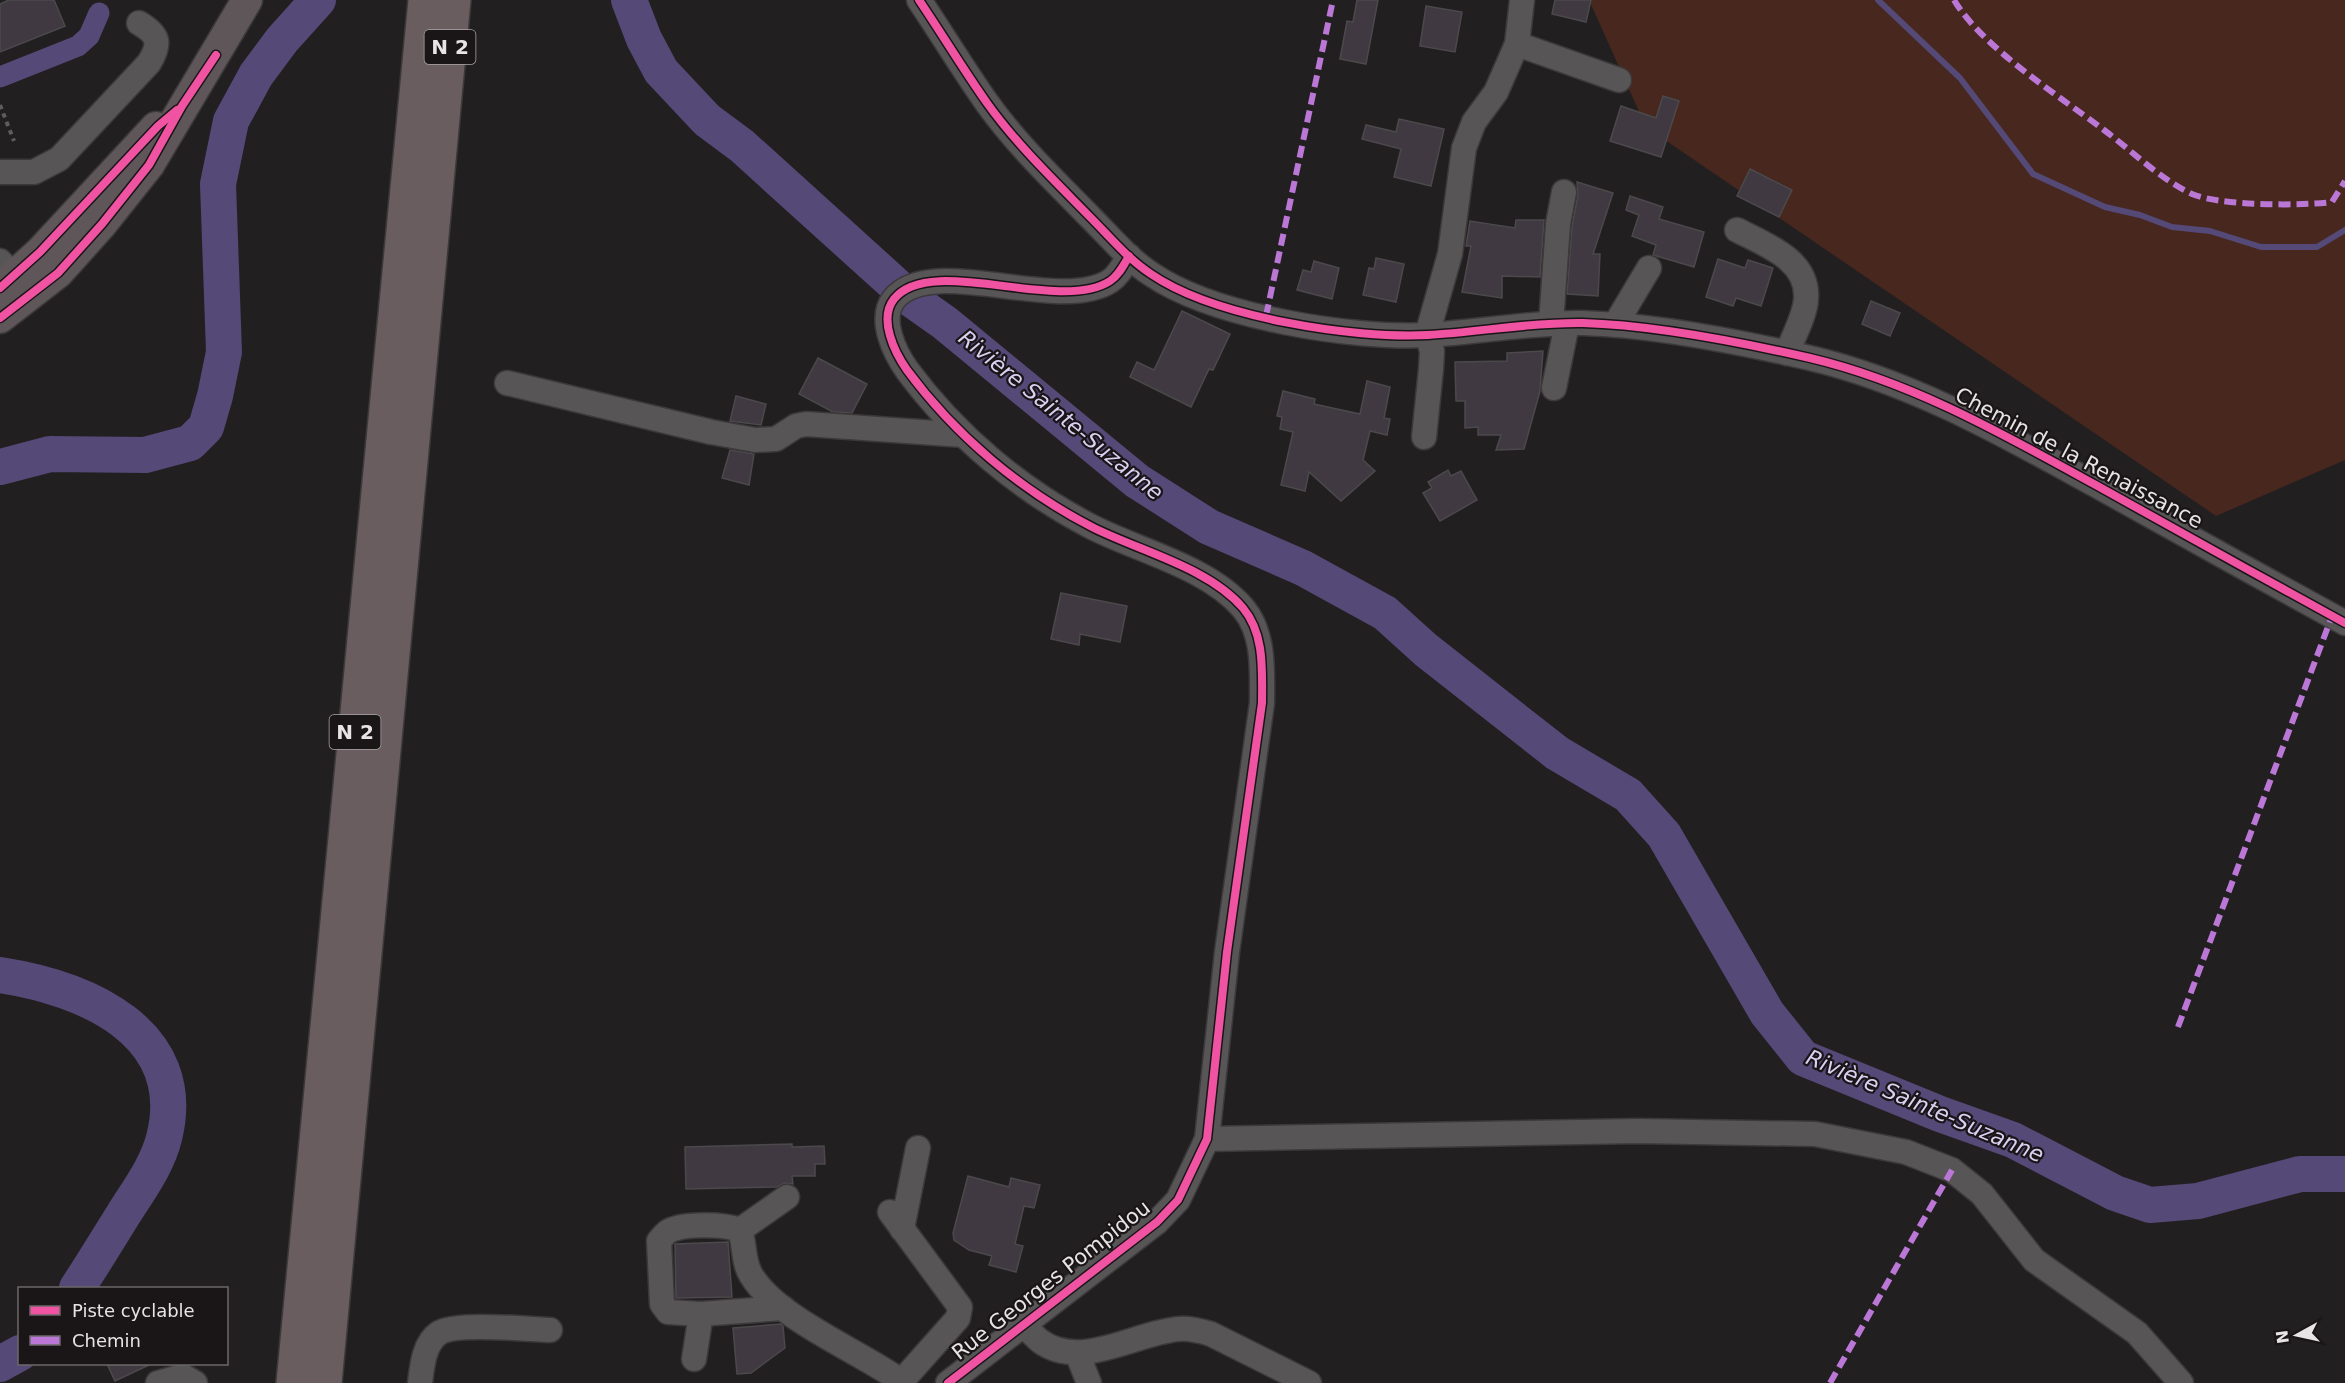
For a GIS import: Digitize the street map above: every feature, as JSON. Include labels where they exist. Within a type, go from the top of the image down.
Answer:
[{"type":"highway","name":"N 2","points":[[324,1383],[431,88],[425,0]]},
{"type":"highway","name":"N 2","points":[[293,1383],[431,88],[454,0]]},
{"type":"main road","points":[[7,289],[158,126],[182,106],[216,55],[247,0]]},
{"type":"street","name":"Chemin de la Renaissance","points":[[919,0],[988,104],[1024,148],[1129,256],[1167,284],[1216,305],[1327,329],[1386,335],[1427,335],[1559,324],[1615,325],[1787,353],[1867,374],[1986,425],[2345,623]]},
{"type":"street","points":[[1424,437],[1432,351],[1427,335],[1450,254],[1467,135],[1496,92],[1517,44],[1522,0]]},
{"type":"street","points":[[0,172],[21,174],[47,167],[59,159],[117,98],[149,63],[157,49],[152,31],[139,22]]},
{"type":"street","points":[[1517,44],[1619,80]]},
{"type":"street","points":[[1554,388],[1559,324],[1558,224],[1564,192]]},
{"type":"street","points":[[1737,230],[1779,251],[1800,272],[1806,301],[1787,353]]},
{"type":"street","name":"Rue Georges Pompidou","points":[[948,1383],[1157,1222],[1178,1200],[1207,1139],[1227,952],[1262,703],[1262,662],[1257,632],[1243,608],[1217,586],[1180,565],[1092,527],[1039,496],[964,435],[930,402],[898,358],[889,327],[888,314],[893,300],[906,289],[926,283],[963,282],[1078,290],[1108,282],[1118,274],[1129,256]]},
{"type":"street","points":[[1615,325],[1649,268]]},
{"type":"street","points":[[507,383],[711,432],[755,440],[776,439],[795,426],[806,424],[964,435]]},
{"type":"street","points":[[1207,1139],[1638,1131],[1815,1134],[1906,1152],[1952,1170],[1982,1194],[2034,1260],[2137,1333],[2181,1383]]},
{"type":"street","points":[[740,1230],[747,1268],[752,1278],[783,1308],[903,1382],[958,1318],[960,1307],[896,1220],[918,1148]]},
{"type":"street","points":[[740,1230],[787,1197]]},
{"type":"street","points":[[740,1230],[727,1225],[678,1228],[667,1232],[659,1241],[662,1304],[668,1312],[700,1314],[783,1308]]},
{"type":"street","points":[[694,1359],[700,1314]]},
{"type":"street","points":[[1023,1325],[1041,1342],[1077,1353],[1162,1332],[1197,1330],[1211,1334],[1309,1383]]},
{"type":"street","points":[[420,1383],[427,1347],[440,1333],[456,1328],[550,1330]]},
{"type":"street","points":[[1077,1353],[1089,1383]]},
{"type":"street","points":[[158,1383],[183,1376],[195,1383]]},
{"type":"path","points":[[1,107],[14,141]]},
{"type":"shaded area","points":[[1589,0],[2345,0],[2345,460],[2216,516],[1646,127]]},
{"type":"building","points":[[9,0],[54,0],[65,26],[0,52],[0,4]]},
{"type":"building","points":[[1357,0],[1378,0],[1366,64],[1340,59],[1347,21],[1353,22]]},
{"type":"building","points":[[1555,0],[1591,0],[1586,22],[1552,14]]},
{"type":"building","points":[[1426,6],[1462,12],[1455,52],[1420,46]]},
{"type":"building","points":[[1663,96],[1679,101],[1661,157],[1610,141],[1621,106],[1656,118]]},
{"type":"building","points":[[1399,119],[1444,129],[1431,186],[1394,177],[1401,149],[1362,139],[1366,125],[1396,132]]},
{"type":"building","points":[[1750,169],[1792,190],[1779,217],[1737,196]]},
{"type":"building","points":[[1577,182],[1613,193],[1593,254],[1600,254],[1598,296],[1567,294],[1572,226],[1578,195]]},
{"type":"building","points":[[1630,196],[1663,207],[1659,219],[1704,232],[1694,267],[1653,255],[1656,245],[1632,236],[1639,215],[1626,210]]},
{"type":"building","points":[[1516,220],[1544,220],[1540,277],[1502,276],[1502,298],[1462,292],[1471,246],[1466,246],[1470,221],[1515,228]]},
{"type":"building","points":[[1376,258],[1404,264],[1396,302],[1363,295],[1369,268],[1374,269]]},
{"type":"building","points":[[1718,259],[1745,268],[1748,260],[1773,268],[1761,306],[1736,298],[1733,306],[1706,297]]},
{"type":"building","points":[[1314,261],[1339,268],[1332,299],[1297,290],[1303,270],[1311,272]]},
{"type":"building","points":[[1871,301],[1900,313],[1890,336],[1862,324]]},
{"type":"building","points":[[1182,311],[1230,334],[1213,370],[1209,369],[1191,407],[1130,377],[1137,362],[1154,370]]},
{"type":"building","points":[[1543,351],[1540,391],[1524,449],[1496,450],[1501,435],[1478,435],[1478,427],[1465,428],[1465,401],[1456,401],[1455,362],[1507,361],[1507,353]]},
{"type":"building","points":[[818,358],[867,384],[852,413],[833,412],[799,394]]},
{"type":"building","points":[[1367,381],[1390,387],[1384,418],[1390,419],[1387,435],[1370,431],[1363,460],[1375,471],[1341,501],[1309,472],[1305,491],[1281,485],[1293,432],[1280,429],[1282,417],[1277,416],[1283,391],[1315,399],[1314,404],[1360,414]]},
{"type":"building","points":[[736,396],[766,404],[761,425],[730,421]]},
{"type":"building","points":[[730,450],[754,454],[749,485],[722,478]]},
{"type":"building","points":[[1448,470],[1451,476],[1461,471],[1477,500],[1440,521],[1423,493],[1432,488],[1428,482]]},
{"type":"building","points":[[1061,593],[1127,606],[1120,642],[1080,634],[1079,645],[1051,639]]},
{"type":"building","points":[[792,1144],[792,1147],[824,1146],[825,1164],[815,1164],[815,1176],[792,1176],[793,1184],[785,1183],[777,1187],[686,1189],[685,1147]]},
{"type":"building","points":[[968,1176],[1009,1187],[1011,1178],[1040,1185],[1034,1208],[1024,1206],[1015,1244],[1023,1246],[1016,1272],[989,1265],[992,1256],[969,1250],[954,1240],[953,1233]]},
{"type":"building","points":[[728,1242],[732,1297],[676,1298],[675,1244]]},
{"type":"building","points":[[781,1324],[785,1348],[751,1373],[737,1374],[733,1328]]},
{"type":"building","points":[[107,1365],[149,1365],[115,1381]]},
{"type":"waterway","name":"Rivière Sainte-Suzanne","points":[[0,467],[50,454],[145,455],[190,443],[206,427],[224,352],[218,184],[231,121],[256,75],[282,40],[318,0]]},
{"type":"waterway","name":"Rivière Sainte-Suzanne","points":[[629,0],[644,39],[661,71],[707,120],[742,146],[911,299],[945,323],[1137,481],[1209,527],[1303,568],[1385,613],[1426,650],[1557,753],[1628,795],[1664,835],[1767,1013],[1803,1058],[1940,1114],[2013,1140],[2115,1193],[2150,1205],[2198,1201],[2300,1174],[2345,1174]]},
{"type":"waterway","points":[[1878,0],[1960,78],[2033,174],[2105,207],[2140,215],[2172,227],[2210,231],[2261,247],[2317,247],[2345,230]]},
{"type":"waterway","points":[[0,77],[78,46],[89,36],[99,13]]},
{"type":"waterway","name":"Rivière Sainte-Suzanne","points":[[0,975],[33,981],[96,1004],[124,1022],[146,1043],[162,1070],[168,1101],[161,1148],[146,1178],[78,1287]]},
{"type":"waterway","name":"Rivière Sainte-Suzanne","points":[[0,1364],[18,1354]]},
{"type":"marked path","points":[[1266,316],[1333,0]]},
{"type":"marked path","points":[[1954,0],[1983,36],[2002,53],[2157,173],[2192,194],[2241,203],[2332,202],[2345,181]]},
{"type":"marked path","points":[[2178,1027],[2332,616]]},
{"type":"marked path","points":[[1830,1383],[1952,1170]]},
{"type":"cycle path","points":[[919,0],[987,103],[1024,148],[1127,255],[1151,274],[1178,289],[1246,313],[1324,329],[1362,333],[1428,335],[1544,324],[1611,324],[1726,340],[1848,368],[1921,395],[1991,428],[2345,623]]},
{"type":"cycle path","points":[[0,318],[58,273],[102,224],[149,165],[182,106],[216,55]]},
{"type":"cycle path","points":[[0,288],[40,252],[158,126],[177,110]]},
{"type":"cycle path","points":[[948,1383],[1157,1222],[1178,1200],[1207,1139],[1227,952],[1262,703],[1262,666],[1259,641],[1250,618],[1228,594],[1211,581],[1192,571],[1092,527],[1039,496],[990,459],[946,417],[902,363],[890,336],[889,307],[894,299],[912,286],[936,281],[1060,291],[1088,289],[1113,279],[1129,256]]}]
